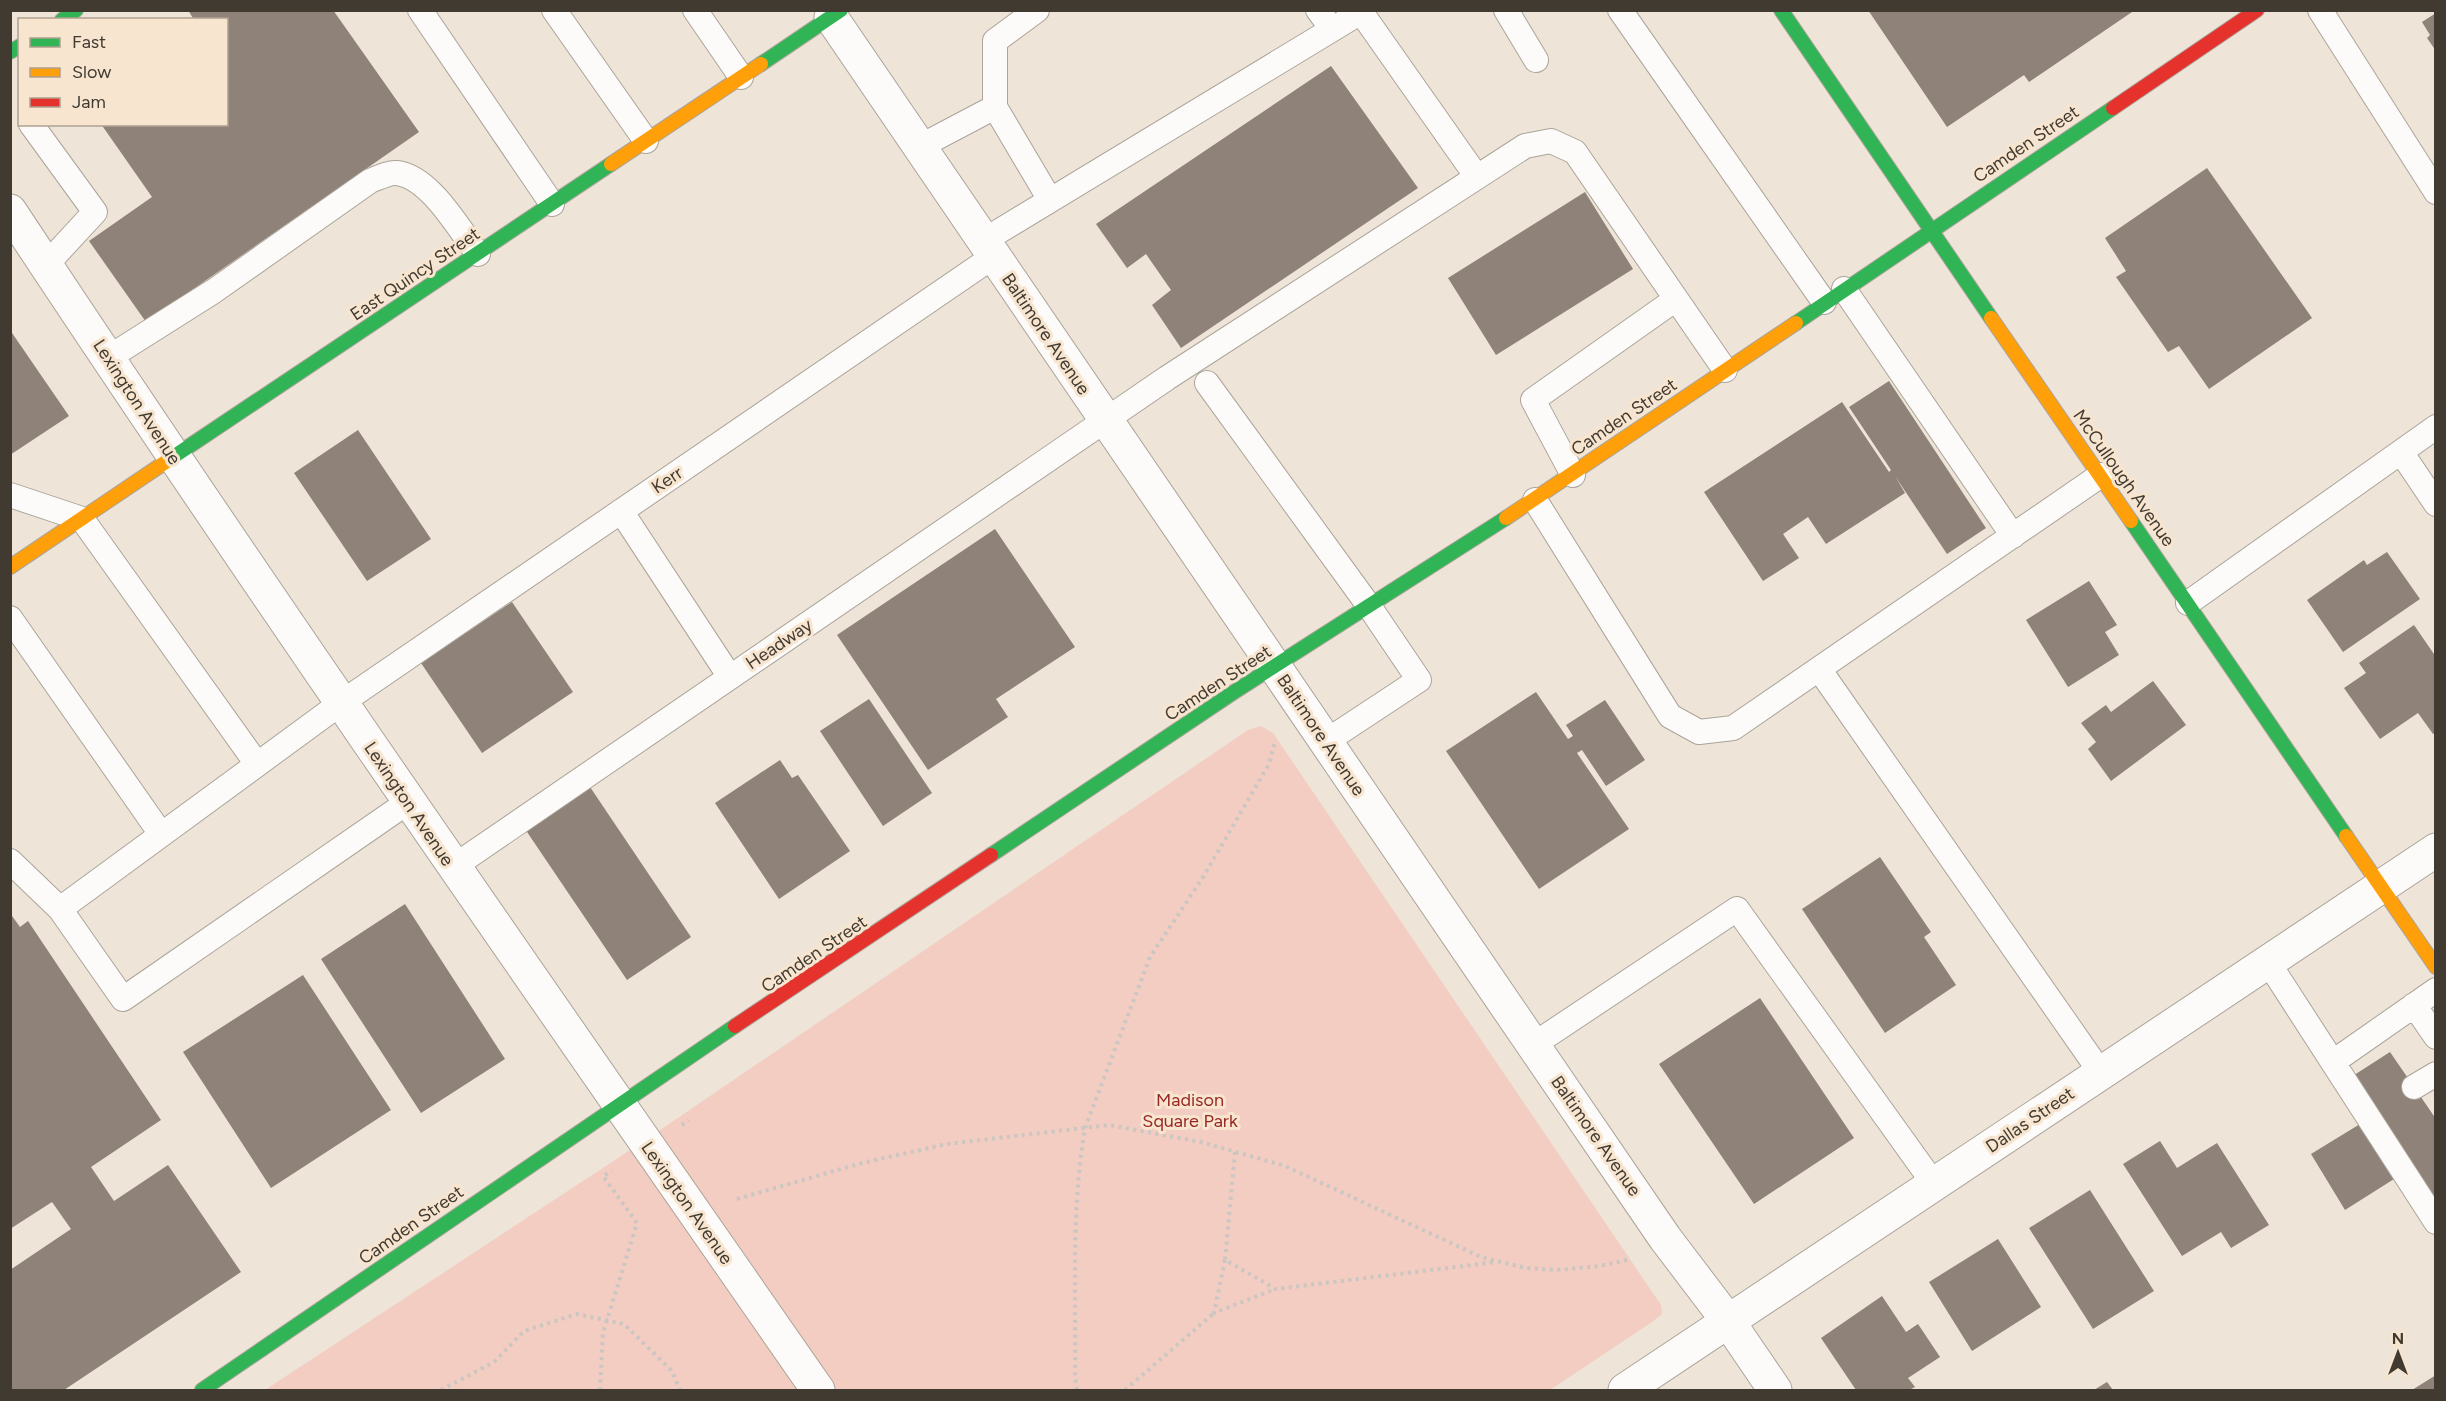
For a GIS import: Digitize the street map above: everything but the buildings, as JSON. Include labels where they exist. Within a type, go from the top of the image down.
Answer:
[{"type":"main road","name":"McCullough Avenue","points":[[1780,10],[2101,475],[2436,967]]},
{"type":"main road","name":"Camden Street","points":[[202,1390],[618,1105],[1234,692],[1275,669],[1573,475],[1824,302],[2257,10]]},
{"type":"main road","name":"East Quincy Street","points":[[10,567],[833,13]]},
{"type":"street","name":"Baltimore Avenue","points":[[833,13],[988,249],[1105,421],[1665,1238],[1728,1321],[1775,1390]]},
{"type":"street","name":"Lexington Avenue","points":[[10,211],[174,458],[408,802],[818,1390]]},
{"type":"street","name":"Dallas Street","points":[[1625,1390],[2436,850]]},
{"type":"lane","points":[[420,10],[552,204]]},
{"type":"lane","points":[[554,10],[646,141]]},
{"type":"lane","points":[[695,10],[741,77]]},
{"type":"lane","points":[[1037,10],[995,41],[995,107],[1050,200]]},
{"type":"lane","points":[[1506,10],[1536,60]]},
{"type":"lane","points":[[1620,10],[1824,302]]},
{"type":"lane","points":[[2320,10],[2436,192]]},
{"type":"lane","name":"Kerr","points":[[60,909],[341,703],[621,511],[988,249],[1050,200],[1325,20],[1361,12],[1477,177]]},
{"type":"lane","points":[[921,146],[995,107]]},
{"type":"lane","points":[[32,126],[95,212],[46,265]]},
{"type":"lane","name":"Headway","points":[[453,867],[1105,421],[1525,146],[1551,141],[1575,152],[1725,370]]},
{"type":"lane","points":[[108,358],[214,291],[370,181],[394,172],[413,178],[431,193],[478,254]]},
{"type":"lane","points":[[1844,289],[2013,536]]},
{"type":"lane","points":[[1573,475],[1533,400],[1676,299]]},
{"type":"lane","points":[[1207,383],[1369,606],[1419,680],[1325,742]]},
{"type":"lane","points":[[2188,603],[2436,427]]},
{"type":"lane","points":[[2401,452],[2436,504]]},
{"type":"lane","points":[[1534,500],[1670,716],[1700,732],[1733,728],[2101,475]]},
{"type":"lane","points":[[10,495],[82,519],[257,765]]},
{"type":"lane","points":[[621,511],[730,677]]},
{"type":"lane","points":[[10,618],[161,834]]},
{"type":"lane","points":[[1819,669],[2101,1073]]},
{"type":"lane","points":[[10,861],[60,909],[123,999],[408,802]]},
{"type":"lane","points":[[1533,1045],[1737,909],[1934,1184]]},
{"type":"lane","points":[[2268,962],[2332,1062],[2399,1158],[2436,1222]]},
{"type":"lane","points":[[2332,1062],[2436,990]]},
{"type":"lane","points":[[2414,1005],[2436,1037]]},
{"type":"lane","points":[[2414,1088],[2436,1074]]},
{"type":"path","points":[[1077,1390],[1077,1232],[1080,1157],[1085,1128],[1150,957],[1207,870],[1269,764],[1275,742]]},
{"type":"path","points":[[682,1125],[689,1120]]},
{"type":"path","points":[[736,1199],[862,1162],[947,1144],[1109,1125],[1201,1142],[1285,1166],[1481,1257],[1526,1269],[1556,1270],[1600,1266],[1627,1260]]},
{"type":"path","points":[[1214,1313],[1225,1260],[1235,1152]]},
{"type":"path","points":[[600,1390],[603,1333],[637,1223],[603,1176],[612,1171]]},
{"type":"path","points":[[1225,1260],[1276,1289]]},
{"type":"path","points":[[1125,1390],[1214,1313],[1276,1289],[1500,1262]]},
{"type":"path","points":[[441,1390],[494,1362],[524,1331],[578,1314],[624,1324],[672,1371],[680,1390]]},
{"type":"green space","name":"Madison Square Park","points":[[1261,726],[1273,733],[1661,1305],[1662,1314],[1652,1322],[1550,1390],[265,1390],[644,1141],[1248,730]]},
{"type":"traffic: fast","points":[[65,18],[76,10]]},
{"type":"traffic: fast","points":[[761,64],[841,10]]},
{"type":"traffic: fast","points":[[1781,10],[1991,318]]},
{"type":"traffic: fast","points":[[10,52],[18,47]]},
{"type":"traffic: fast","points":[[1796,323],[2113,108]]},
{"type":"traffic: fast","points":[[170,459],[611,164]]},
{"type":"traffic: fast","points":[[991,855],[1234,692],[1506,518]]},
{"type":"traffic: fast","points":[[2131,521],[2346,836]]},
{"type":"traffic: fast","points":[[202,1390],[735,1026]]},
{"type":"traffic: slow","points":[[611,164],[761,64]]},
{"type":"traffic: slow","points":[[1991,318],[2131,521]]},
{"type":"traffic: slow","points":[[1506,518],[1796,323]]},
{"type":"traffic: slow","points":[[10,567],[170,459]]},
{"type":"traffic: slow","points":[[2346,836],[2436,967]]},
{"type":"traffic: jam","points":[[2113,108],[2257,10]]},
{"type":"traffic: jam","points":[[735,1026],[991,855]]}]
